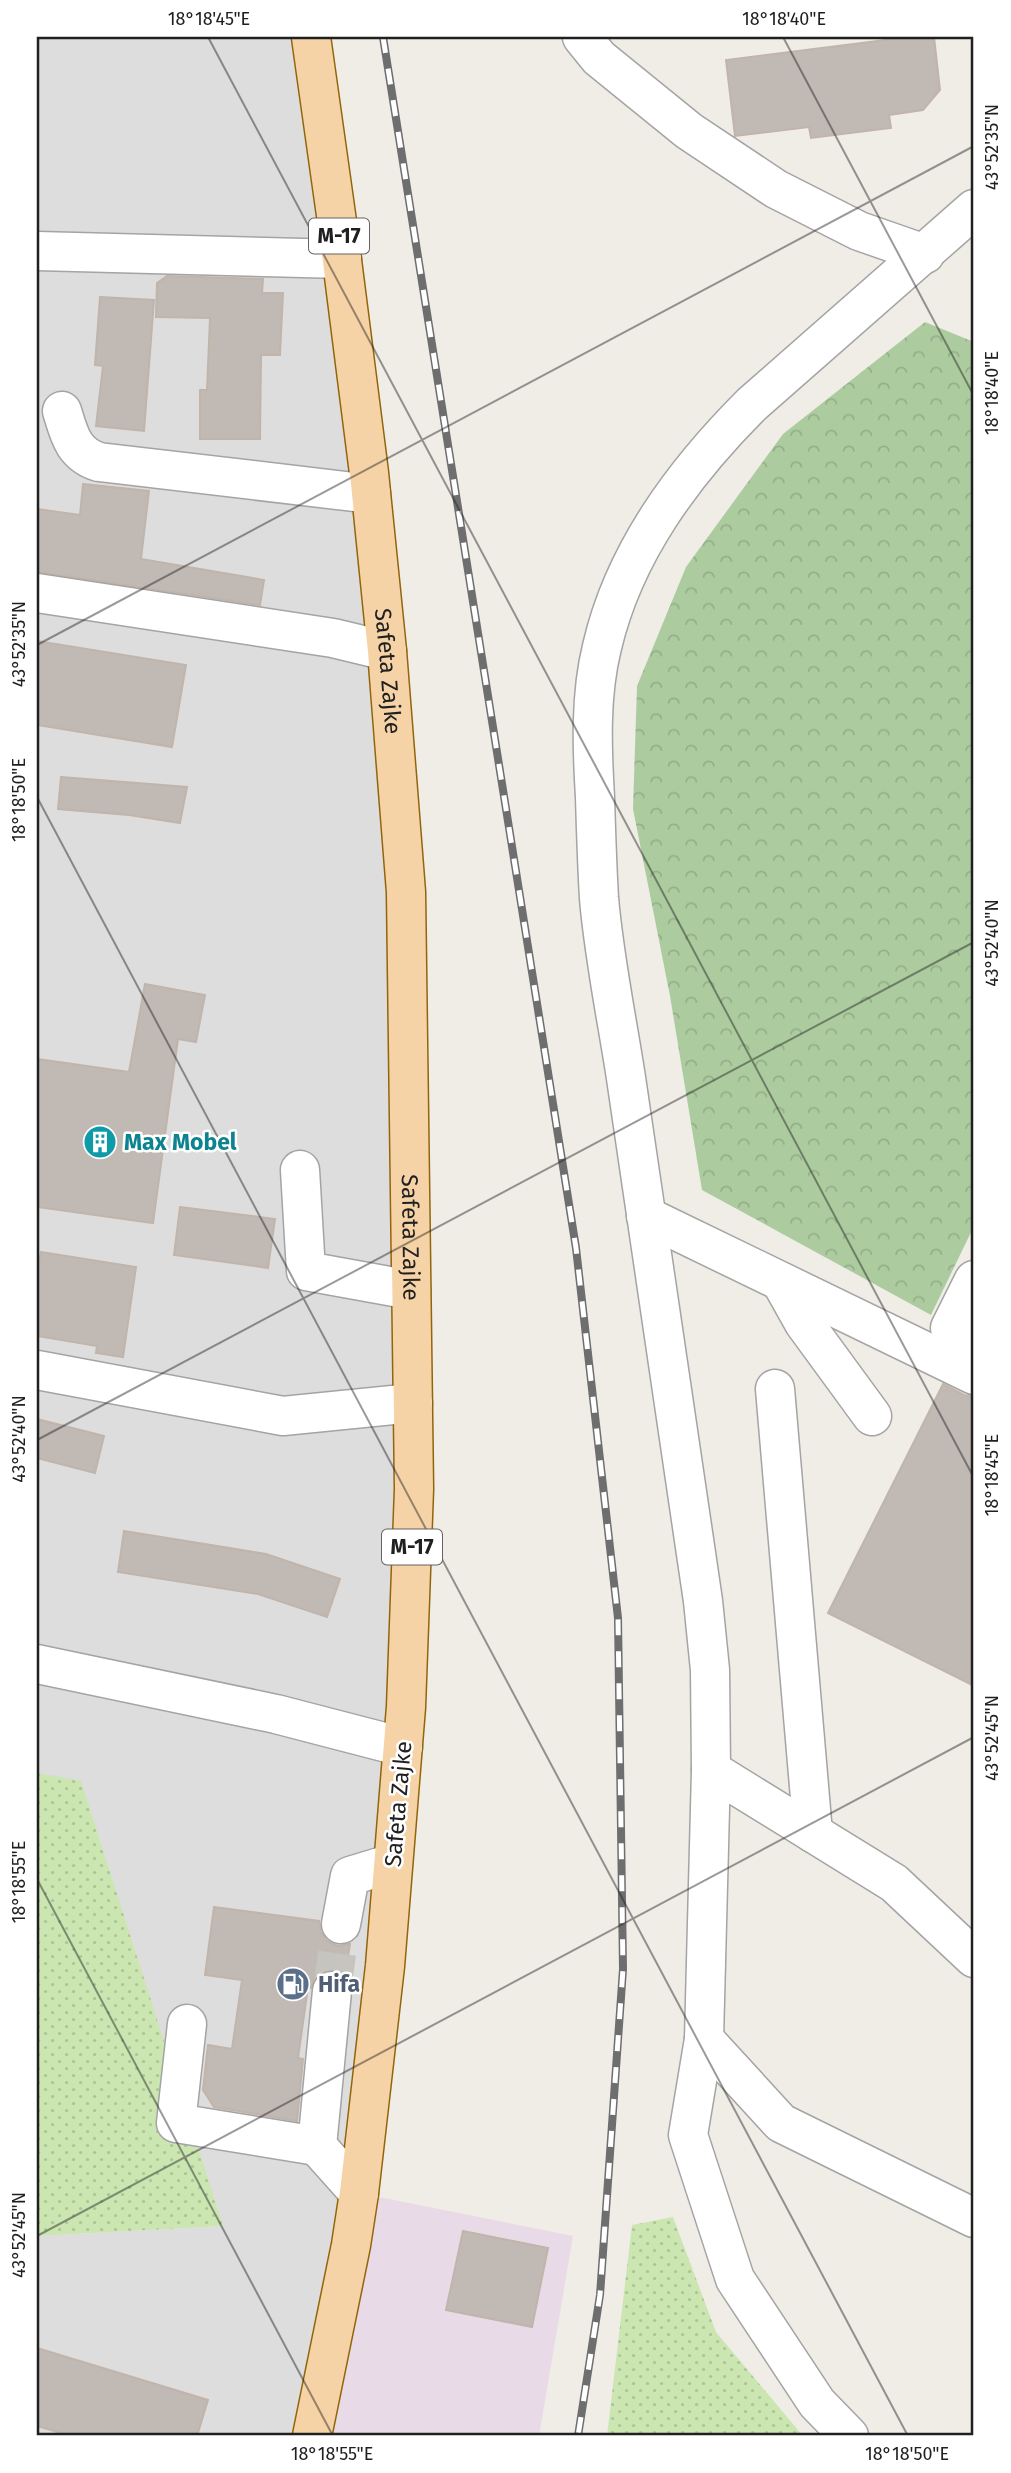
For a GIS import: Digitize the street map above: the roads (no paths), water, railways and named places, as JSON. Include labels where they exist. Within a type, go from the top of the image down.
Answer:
[{"type":"main road","name":"Safeta Zajke","points":[[310,37],[342,259],[371,494],[387,651],[406,892],[414,1489],[403,1747],[385,1966],[359,2193],[312,2436]]},
{"type":"street","points":[[582,37],[599,58],[690,131],[776,189],[859,231],[925,254]]},
{"type":"street","points":[[849,2436],[817,2403],[735,2279],[688,2135],[704,2039],[712,1770],[710,1670],[703,1601],[599,900],[593,764],[595,692],[601,649],[613,606],[641,547],[663,509],[718,439],[752,404],[974,209]]},
{"type":"street","points":[[37,251],[342,259]]},
{"type":"street","points":[[62,411],[76,449],[99,462],[371,494]]},
{"type":"street","points":[[37,593],[333,638],[387,651]]},
{"type":"street","points":[[300,1170],[306,1272],[411,1290]]},
{"type":"street","points":[[646,1216],[974,1375]]},
{"type":"street","points":[[974,1280],[950,1328],[974,1340]]},
{"type":"street","points":[[781,1282],[804,1323],[872,1416]]},
{"type":"street","points":[[37,1370],[283,1416],[413,1403]]},
{"type":"street","points":[[775,1389],[813,1833]]},
{"type":"street","points":[[37,1664],[276,1714],[403,1747]]},
{"type":"street","points":[[712,1770],[894,1883],[974,1958]]},
{"type":"street","points":[[341,1924],[350,1876],[393,1863]]},
{"type":"street","points":[[317,2146],[332,1991]]},
{"type":"street","points":[[187,2024],[176,2123],[317,2146],[359,2193]]},
{"type":"street","points":[[704,2039],[781,2123],[974,2218]]},
{"type":"tunnel","points":[[332,1991],[341,1924]]},
{"type":"railway","points":[[383,37],[576,1248],[618,1618],[623,1969],[600,2295],[578,2436]]},
{"type":"place","name":"Max Mobel","points":[[100,1142]]},
{"type":"place","name":"Hifa","points":[[293,1984]]}]
